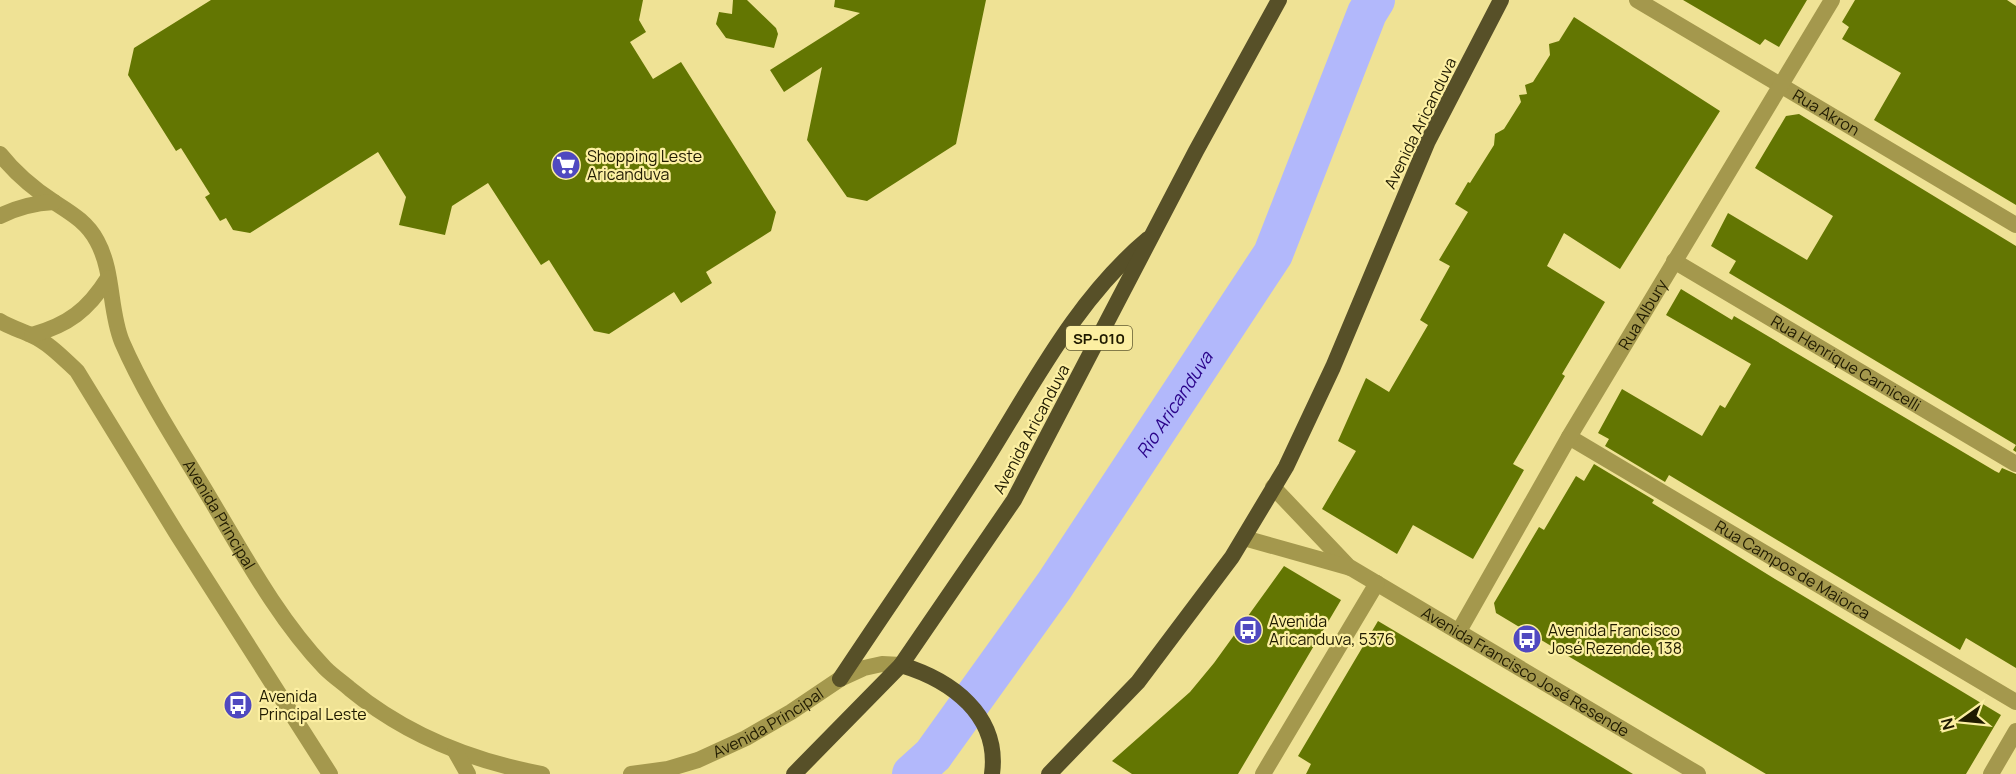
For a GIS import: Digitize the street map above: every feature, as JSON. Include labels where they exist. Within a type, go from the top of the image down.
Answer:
[{"type":"highway","name":"Avenida Aricanduva","points":[[794,774],[901,665],[1014,500],[1196,150],[1279,0]]},
{"type":"highway","name":"Avenida Aricanduva","points":[[1049,774],[1138,682],[1232,557],[1286,467],[1333,367],[1428,141],[1501,0]]},
{"type":"highway","points":[[840,680],[980,469],[1069,324],[1128,256],[1153,234]]},
{"type":"highway","points":[[901,665],[923,672],[957,692],[972,706],[987,731],[995,757],[992,774]]},
{"type":"street","name":"Rua Akron","points":[[1637,0],[2016,225]]},
{"type":"street","name":"Rua Albury","points":[[1459,631],[1569,437],[1832,0]]},
{"type":"street","name":"Avenida Principal","points":[[0,154],[21,178],[54,202],[71,211],[91,233],[105,259],[114,318],[141,383],[233,537],[284,617],[326,669],[370,705],[409,730],[455,751],[508,767],[542,774]]},
{"type":"street","points":[[0,216],[16,208],[35,203],[54,202]]},
{"type":"street","name":"Rua Henrique Carnicelli","points":[[1674,261],[2016,464]]},
{"type":"street","points":[[32,335],[51,330],[68,321],[84,309],[108,278]]},
{"type":"street","points":[[0,321],[12,329],[32,335],[55,350],[77,371],[177,534],[330,774]]},
{"type":"street","name":"Rua Campos de Maiorca","points":[[1569,437],[2016,702]]},
{"type":"street","name":"Avenida Francisco José Resende","points":[[1273,487],[1351,568],[1698,774]]},
{"type":"street","name":"Avenida Francisco José Resende","points":[[1244,538],[1351,568]]},
{"type":"street","points":[[1266,773],[1377,584]]},
{"type":"street","name":"Avenida Principal","points":[[631,774],[663,771],[698,760],[746,738],[840,680],[864,668],[882,664],[901,665]]},
{"type":"street","points":[[1991,774],[2016,731]]},
{"type":"street","points":[[455,751],[468,774]]},
{"type":"building","name":"Shopping Leste Aricanduva","points":[[211,0],[643,0],[639,20],[646,32],[630,42],[653,79],[681,62],[776,212],[771,231],[706,272],[712,283],[681,303],[674,292],[609,334],[594,331],[549,260],[541,265],[488,183],[452,206],[445,235],[399,225],[406,197],[378,152],[250,233],[233,230],[226,218],[220,221],[205,197],[210,194],[181,148],[176,151],[128,75],[134,48]]},
{"type":"building","points":[[733,0],[747,0],[776,28],[778,34],[774,48],[726,38],[716,24],[719,12],[732,14]]},
{"type":"building","points":[[835,0],[986,0],[956,144],[867,201],[847,197],[807,140],[822,67],[784,92],[770,70],[860,13],[834,7]]},
{"type":"building","points":[[1683,0],[1807,0],[1779,47],[1765,39],[1760,45]]},
{"type":"building","points":[[1855,0],[2007,0],[2016,6],[2016,205],[1874,120],[1901,73],[1842,39],[1849,27],[1842,22]]},
{"type":"building","points":[[1574,17],[1720,111],[1620,269],[1564,233],[1547,266],[1605,302],[1562,374],[1565,376],[1513,464],[1524,470],[1473,559],[1413,525],[1397,554],[1322,509],[1356,451],[1338,441],[1366,378],[1389,392],[1428,325],[1420,320],[1450,266],[1439,260],[1468,212],[1455,204],[1494,145],[1495,134],[1504,129],[1521,102],[1519,95],[1527,94],[1525,85],[1533,82],[1550,55],[1549,44],[1559,41]]},
{"type":"building","points":[[1799,114],[2016,246],[2016,445],[1729,273],[1736,261],[1711,246],[1728,213],[1807,260],[1833,216],[1755,168],[1786,116]]},
{"type":"building","points":[[1681,289],[1732,320],[1734,316],[1995,471],[1999,473],[2002,468],[2016,474],[2016,668],[1966,638],[1960,650],[1669,475],[1665,482],[1605,446],[1609,439],[1598,433],[1622,389],[1702,436],[1720,405],[1725,408],[1751,364],[1666,315]]},
{"type":"building","points":[[1594,464],[1654,500],[1652,503],[1775,579],[2001,715],[1966,774],[1766,774],[1496,613],[1494,603],[1539,527],[1544,530],[1576,476],[1584,481]]},
{"type":"building","points":[[1284,566],[1341,600],[1238,774],[1132,774],[1112,761],[1190,692],[1214,663]]},
{"type":"building","points":[[1378,621],[1633,774],[1306,774],[1311,764],[1298,756]]},
{"type":"waterway","name":"Rio Aricanduva","points":[[912,774],[933,755],[1054,586],[1273,254],[1367,13],[1375,0]]},
{"type":"place","name":"Shopping Leste Aricanduva","points":[[566,165]]},
{"type":"place","name":"Avenida Aricanduva, 5376","points":[[1248,630]]},
{"type":"place","name":"Avenida Francisco José Rezende, 138","points":[[1527,639]]},
{"type":"place","name":"Avenida Principal Leste","points":[[238,705]]}]
